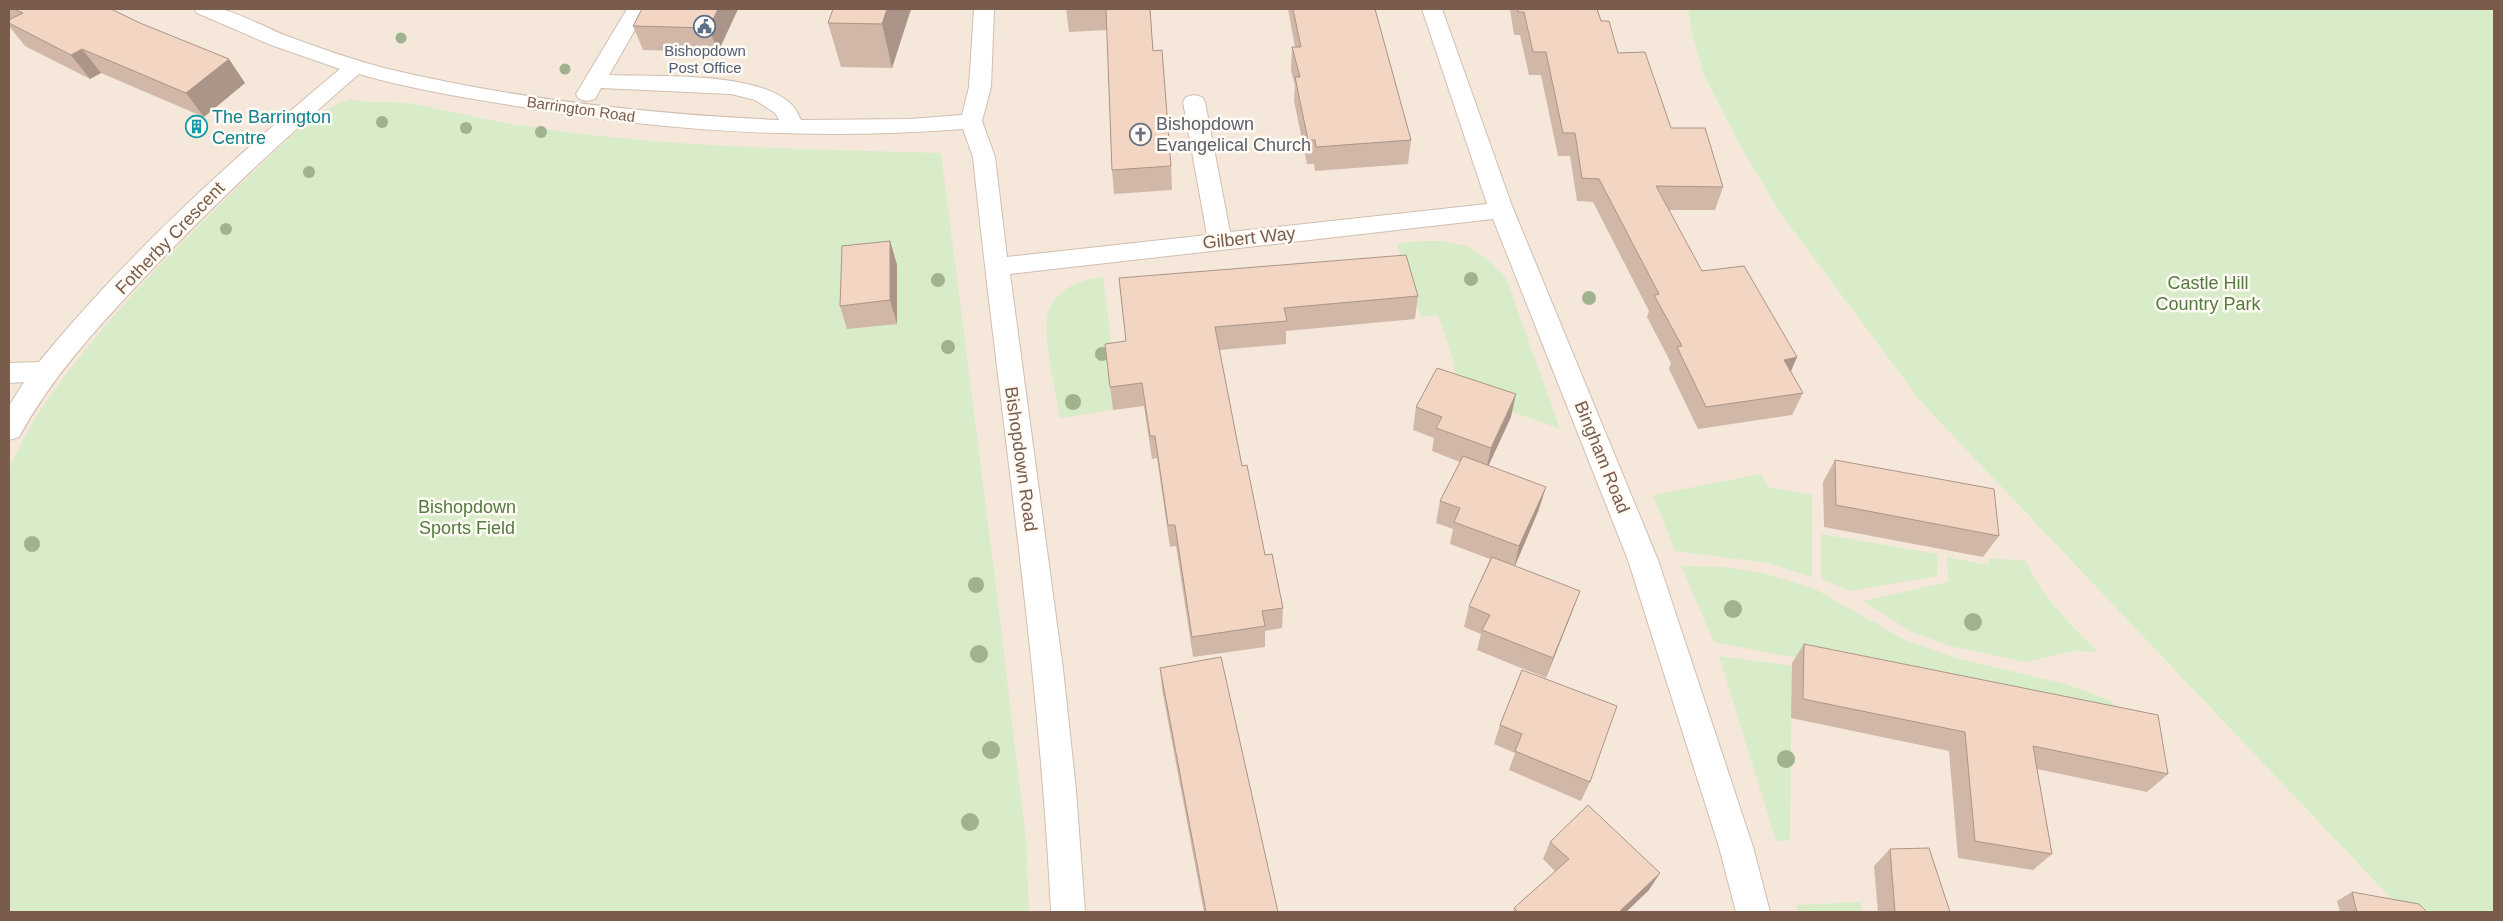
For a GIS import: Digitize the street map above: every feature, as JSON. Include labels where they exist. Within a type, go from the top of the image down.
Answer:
[{"type":"street","name":"Barrington Road","points":[[204,9],[253,31],[355,67],[444,87],[578,110],[697,122],[794,126],[911,127],[971,121]]},
{"type":"street","points":[[578,110],[637,9]]},
{"type":"street","points":[[971,121],[980,87],[984,9]]},
{"type":"street","name":"Bingham Road","points":[[1432,9],[1502,210],[1643,560],[1674,650],[1733,837],[1752,912]]},
{"type":"street","name":"Fotherby Crescent","points":[[9,430],[18,413],[47,372],[95,315],[219,187],[269,139],[355,67]]},
{"type":"street","points":[[595,81],[731,87],[763,94],[784,108],[794,126]]},
{"type":"street","points":[[1194,102],[1220,242]]},
{"type":"street","name":"Bishopdown Road","points":[[971,121],[984,157],[1040,596],[1068,912]]},
{"type":"street","name":"Gilbert Way","points":[[997,266],[1502,210]]},
{"type":"street","points":[[9,372],[47,372]]},
{"type":"shaded area","points":[[9,9],[1688,9],[1692,35],[1704,75],[1737,140],[1780,213],[1921,402],[2404,912],[9,912]]},
{"type":"green space","name":"Castle Hill Country Park","points":[[1688,9],[2494,9],[2494,912],[2404,912],[1921,402],[1780,213],[1737,140],[1704,75],[1692,35]]},
{"type":"green space","name":"Bishopdown Sports Field","points":[[350,99],[365,102],[414,104],[511,124],[628,139],[732,146],[941,153],[1026,840],[1029,912],[9,912],[9,468],[44,405],[72,366],[134,293],[235,190],[304,124],[318,113]]},
{"type":"green space","points":[[1419,241],[1442,241],[1467,246],[1486,258],[1506,278],[1560,429],[1454,391],[1456,375],[1454,364],[1438,315],[1421,317],[1397,244]]},
{"type":"green space","points":[[1103,277],[1114,366],[1113,410],[1060,418],[1048,349],[1048,313],[1056,298],[1070,287],[1086,280]]},
{"type":"green space","points":[[1761,474],[1768,487],[1812,495],[1812,577],[1768,563],[1675,551],[1653,495]]},
{"type":"green space","points":[[1821,534],[1938,554],[1937,576],[1849,591],[1821,578]]},
{"type":"green space","points":[[1947,557],[1988,565],[1990,558],[2026,561],[2049,599],[2098,652],[2073,651],[2025,662],[1950,646],[1912,632],[1863,601],[1948,582]]},
{"type":"green space","points":[[1681,566],[1723,567],[1763,573],[1815,589],[1905,640],[1956,658],[2066,684],[2111,701],[2134,724],[1714,642]]},
{"type":"green space","points":[[1719,656],[1792,666],[1790,840],[1776,841]]},
{"type":"green space","points":[[1860,902],[1863,912],[1798,912],[1796,905]]},
{"type":"building","points":[[14,9],[111,9],[140,23],[229,59],[186,93],[82,49],[71,55],[9,23],[9,20],[23,13]]},
{"type":"building","points":[[642,9],[718,9],[709,28],[633,26]]},
{"type":"building","points":[[833,9],[887,9],[882,24],[828,23]]},
{"type":"building","points":[[1106,9],[1150,9],[1153,51],[1162,50],[1171,166],[1112,170]]},
{"type":"building","points":[[1293,9],[1375,9],[1411,140],[1316,147],[1315,140],[1308,140],[1295,77],[1300,77],[1292,47],[1301,47]]},
{"type":"building","points":[[1518,9],[1597,9],[1601,21],[1609,21],[1618,53],[1645,52],[1671,128],[1705,128],[1723,187],[1656,186],[1702,271],[1744,266],[1797,357],[1784,360],[1803,393],[1706,407],[1677,347],[1682,346],[1654,295],[1659,294],[1599,179],[1582,178],[1575,133],[1563,133],[1546,52],[1533,52],[1524,12],[1518,12]]},
{"type":"building","points":[[890,241],[890,300],[840,306],[842,246]]},
{"type":"building","points":[[1406,255],[1418,296],[1284,308],[1287,321],[1215,327],[1242,466],[1247,465],[1265,555],[1272,554],[1283,608],[1262,611],[1265,626],[1192,637],[1175,525],[1168,525],[1155,436],[1150,436],[1142,383],[1110,387],[1105,344],[1126,341],[1119,278]]},
{"type":"building","points":[[1437,368],[1516,394],[1491,448],[1436,428],[1442,417],[1416,407]]},
{"type":"building","points":[[1463,456],[1546,487],[1519,546],[1454,522],[1460,508],[1440,501]]},
{"type":"building","points":[[1835,460],[1994,489],[1999,536],[1836,505]]},
{"type":"building","points":[[1492,557],[1580,591],[1553,658],[1482,630],[1490,615],[1469,606]]},
{"type":"building","points":[[1804,644],[2158,715],[2168,774],[2033,746],[2052,854],[1975,841],[1965,732],[1803,699]]},
{"type":"building","points":[[1221,657],[1278,912],[1206,912],[1160,668]]},
{"type":"building","points":[[1522,670],[1617,706],[1590,782],[1515,751],[1522,734],[1500,725]]},
{"type":"building","points":[[1588,805],[1660,873],[1619,912],[1518,912],[1514,908],[1569,859],[1550,842]]},
{"type":"building","points":[[1929,848],[1950,912],[1895,912],[1890,849]]},
{"type":"building","points":[[2352,892],[2419,904],[2427,912],[2357,912]]},
{"type":"place","name":"Bishopdown Post Office","points":[[705,27]]},
{"type":"place","name":"The Barrington Centre","points":[[196,127]]},
{"type":"place","name":"Bishopdown Evangelical Church","points":[[1140,134]]}]
